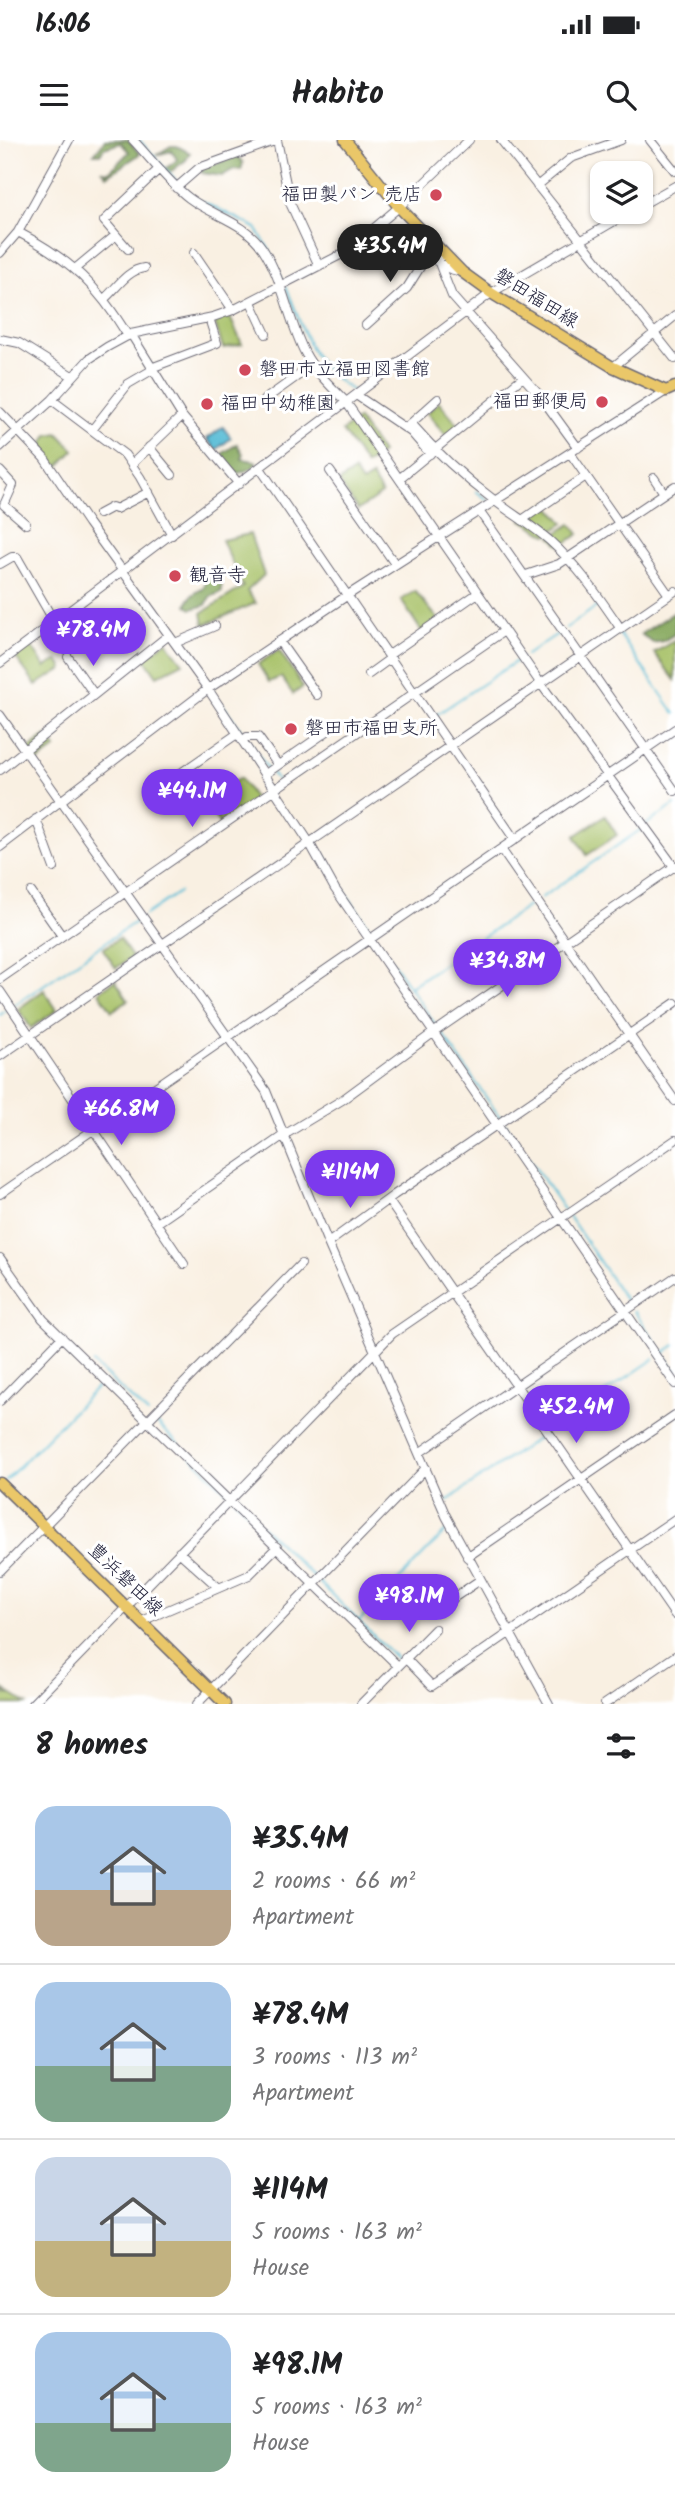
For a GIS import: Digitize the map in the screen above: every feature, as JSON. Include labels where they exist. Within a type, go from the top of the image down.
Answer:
[{"type":"main road","name":"磐田福田線","points":[[345,140],[439,257],[492,293],[613,367],[671,389]]},
{"type":"main road","name":"豊浜磐田線","points":[[0,1483],[225,1704]]},
{"type":"street","points":[[0,253],[18,232],[60,161],[69,140]]},
{"type":"street","points":[[133,140],[176,188],[198,204],[245,230],[263,250],[282,287],[299,339],[313,365],[346,402],[541,684],[675,867],[433,1033],[342,1100],[284,1135],[156,1223]]},
{"type":"street","points":[[176,188],[199,168],[277,140],[290,203],[320,266]]},
{"type":"street","points":[[0,447],[52,400],[89,359],[130,335],[209,318],[233,310],[346,252],[399,208],[469,140]]},
{"type":"street","points":[[501,140],[675,359]]},
{"type":"street","points":[[537,186],[571,158],[621,140]]},
{"type":"street","points":[[650,140],[675,171]]},
{"type":"street","points":[[128,249],[104,221],[159,169]]},
{"type":"street","points":[[653,199],[675,186]]},
{"type":"street","points":[[0,663],[492,293],[609,224]]},
{"type":"street","points":[[0,1056],[672,593],[619,524],[586,476],[574,450],[523,377],[452,296],[439,257],[427,256],[377,226]]},
{"type":"street","points":[[18,232],[76,268],[104,299],[182,416],[239,484]]},
{"type":"street","points":[[76,268],[116,235]]},
{"type":"street","points":[[194,253],[233,310]]},
{"type":"street","points":[[366,325],[407,288],[427,256]]},
{"type":"street","points":[[104,299],[138,269],[144,268]]},
{"type":"street","points":[[251,302],[266,334]]},
{"type":"street","points":[[613,367],[675,316]]},
{"type":"street","points":[[92,430],[128,384],[152,369],[217,343],[209,318]]},
{"type":"street","points":[[0,339],[19,343],[72,376]]},
{"type":"street","points":[[264,400],[313,365]]},
{"type":"street","points":[[400,478],[523,377]]},
{"type":"street","points":[[0,847],[208,689],[439,536],[671,389]]},
{"type":"street","points":[[356,395],[408,426],[432,452],[547,538],[586,579],[621,629]]},
{"type":"street","points":[[408,426],[438,399]]},
{"type":"street","points":[[52,400],[125,455],[172,535]]},
{"type":"street","points":[[0,412],[19,430],[55,474],[169,635],[179,641],[242,737],[271,770]]},
{"type":"street","points":[[132,464],[182,416]]},
{"type":"street","points":[[149,447],[172,475]]},
{"type":"street","points":[[260,468],[515,840]]},
{"type":"street","points":[[0,471],[13,485],[4,505],[26,524]]},
{"type":"street","points":[[330,471],[396,564]]},
{"type":"street","points":[[522,520],[586,476]]},
{"type":"street","points":[[654,478],[664,493]]},
{"type":"street","points":[[526,575],[559,564],[675,485]]},
{"type":"street","points":[[99,514],[113,507],[116,509],[149,492]]},
{"type":"street","points":[[479,511],[675,791]]},
{"type":"street","points":[[0,564],[17,557],[55,623]]},
{"type":"street","points":[[369,674],[478,593]]},
{"type":"street","points":[[179,641],[215,626]]},
{"type":"street","points":[[0,979],[504,631]]},
{"type":"street","points":[[0,770],[169,635]]},
{"type":"street","points":[[279,641],[317,695]]},
{"type":"street","points":[[68,657],[94,694]]},
{"type":"street","points":[[0,715],[266,1091],[328,1243],[467,1557],[549,1704]]},
{"type":"street","points":[[0,1194],[675,729]]},
{"type":"street","points":[[271,770],[329,730]]},
{"type":"street","points":[[162,786],[242,737],[258,737],[271,770],[274,789],[309,842],[335,889],[675,1384]]},
{"type":"street","points":[[36,819],[54,868]]},
{"type":"street","points":[[501,849],[675,1101]]},
{"type":"street","points":[[31,892],[62,936]]},
{"type":"street","points":[[0,991],[118,1170],[184,1264]]},
{"type":"street","points":[[328,1243],[675,1003]]},
{"type":"street","points":[[32,1704],[375,1351],[404,1325],[675,1140]]},
{"type":"street","points":[[388,1200],[675,1615]]},
{"type":"street","points":[[0,1258],[34,1307],[62,1337],[314,1583],[432,1686],[675,1519]]},
{"type":"street","points":[[0,1571],[301,1264]]},
{"type":"street","points":[[419,1453],[675,1277]]},
{"type":"street","points":[[0,1401],[62,1337]]},
{"type":"street","points":[[467,1557],[675,1415]]},
{"type":"street","points":[[197,1704],[426,1468]]},
{"type":"street","points":[[142,1621],[249,1575],[277,1548]]},
{"type":"street","points":[[179,1552],[219,1588]]},
{"type":"street","points":[[452,1599],[480,1580]]},
{"type":"street","points":[[361,1704],[435,1629]]},
{"type":"street","points":[[605,1704],[675,1656]]},
{"type":"green space","points":[[105,140],[128,140],[140,154],[107,176],[103,171],[109,172],[129,152],[121,143],[104,148],[100,154],[94,154]]},
{"type":"green space","points":[[171,146],[190,153],[186,160],[170,172],[165,169],[177,160],[172,151],[156,155]]},
{"type":"green space","points":[[238,156],[243,163],[241,170],[234,169],[222,176],[202,173],[200,169]]},
{"type":"green space","points":[[229,315],[242,344],[223,348],[214,320]]},
{"type":"green space","points":[[439,402],[461,428],[449,439],[427,413]]},
{"type":"green space","points":[[358,419],[382,453],[366,465],[342,431]]},
{"type":"green space","points":[[58,433],[74,450],[58,467],[45,451],[43,444],[48,435]]},
{"type":"green space","points":[[237,444],[243,454],[242,459],[257,463],[251,469],[236,474],[222,454]]},
{"type":"green space","points":[[354,471],[362,483],[372,477],[382,494],[358,510],[339,482]]},
{"type":"green space","points":[[547,503],[564,523],[547,535],[522,520]]},
{"type":"green space","points":[[571,524],[579,534],[561,546],[551,537]]},
{"type":"green space","points":[[250,534],[264,575],[247,591],[256,603],[204,625],[202,613],[243,587],[222,540]]},
{"type":"green space","points":[[214,576],[221,582],[222,592],[210,597],[206,605],[192,609],[187,606],[192,595],[203,589],[208,577]]},
{"type":"green space","points":[[415,591],[439,620],[422,632],[401,600]]},
{"type":"green space","points":[[675,612],[675,634],[653,643],[641,634]]},
{"type":"green space","points":[[675,640],[675,680],[654,653]]},
{"type":"green space","points":[[166,641],[183,663],[157,676],[145,659]]},
{"type":"green space","points":[[30,644],[45,667],[58,660],[63,669],[36,685],[14,655]]},
{"type":"green space","points":[[279,650],[303,687],[293,694],[281,677],[269,682],[258,664]]},
{"type":"green space","points":[[46,736],[56,748],[36,763],[27,750]]},
{"type":"green space","points":[[240,778],[257,802],[221,826],[205,802]]},
{"type":"green space","points":[[605,816],[617,835],[587,855],[575,836]]},
{"type":"green space","points":[[119,938],[132,957],[116,968],[103,949]]},
{"type":"green space","points":[[115,980],[128,1000],[112,1011],[99,992]]},
{"type":"green space","points":[[44,990],[57,1010],[31,1028],[18,1009]]},
{"type":"green space","points":[[0,1687],[27,1704],[0,1704],[0,1694],[12,1695],[0,1690]]},
{"type":"water","points":[[223,427],[231,438],[216,450],[207,439]]},
{"type":"waterway","points":[[139,140],[178,183]]},
{"type":"waterway","points":[[182,187],[191,195]]},
{"type":"waterway","points":[[196,198],[256,228],[270,251],[283,282]]},
{"type":"waterway","points":[[286,287],[317,358],[339,382],[356,393]]},
{"type":"waterway","points":[[476,491],[488,500]]},
{"type":"waterway","points":[[141,590],[155,609]]},
{"type":"waterway","points":[[566,628],[599,605]]},
{"type":"waterway","points":[[618,632],[675,714]]},
{"type":"waterway","points":[[526,655],[559,633]]},
{"type":"waterway","points":[[436,715],[521,658]]},
{"type":"waterway","points":[[223,705],[244,734]]},
{"type":"waterway","points":[[247,739],[268,769]]},
{"type":"waterway","points":[[272,773],[278,781]]},
{"type":"waterway","points":[[647,824],[675,805]]},
{"type":"waterway","points":[[541,898],[643,828]]},
{"type":"waterway","points":[[321,850],[372,932]]},
{"type":"waterway","points":[[145,915],[179,892]]},
{"type":"waterway","points":[[410,987],[533,903]]},
{"type":"waterway","points":[[13,1006],[141,918]]},
{"type":"waterway","points":[[377,940],[437,1027]]},
{"type":"waterway","points":[[0,1015],[8,1009]]},
{"type":"waterway","points":[[441,1032],[501,1119]]},
{"type":"waterway","points":[[505,1124],[565,1211]]},
{"type":"waterway","points":[[569,1216],[628,1304]]},
{"type":"waterway","points":[[634,1311],[675,1371]]},
{"type":"waterway","points":[[659,1356],[675,1345]]},
{"type":"waterway","points":[[551,1429],[654,1359]]},
{"type":"waterway","points":[[93,1363],[148,1414]]},
{"type":"waterway","points":[[6,1480],[102,1382]]},
{"type":"waterway","points":[[154,1420],[230,1495]]},
{"type":"waterway","points":[[447,1501],[544,1434]]},
{"type":"waterway","points":[[234,1499],[315,1578]]},
{"type":"waterway","points":[[359,1621],[446,1531]]},
{"type":"waterway","points":[[319,1582],[400,1662]]},
{"type":"place","name":"福田製パン 売店","points":[[436,195]]},
{"type":"place","name":"磐田市立福田図書館","points":[[245,370]]},
{"type":"place","name":"福田郵便局","points":[[602,402]]},
{"type":"place","name":"福田中幼稚園","points":[[207,404]]},
{"type":"place","name":"観音寺","points":[[175,576]]},
{"type":"place","name":"磐田市福田支所","points":[[291,729]]}]
